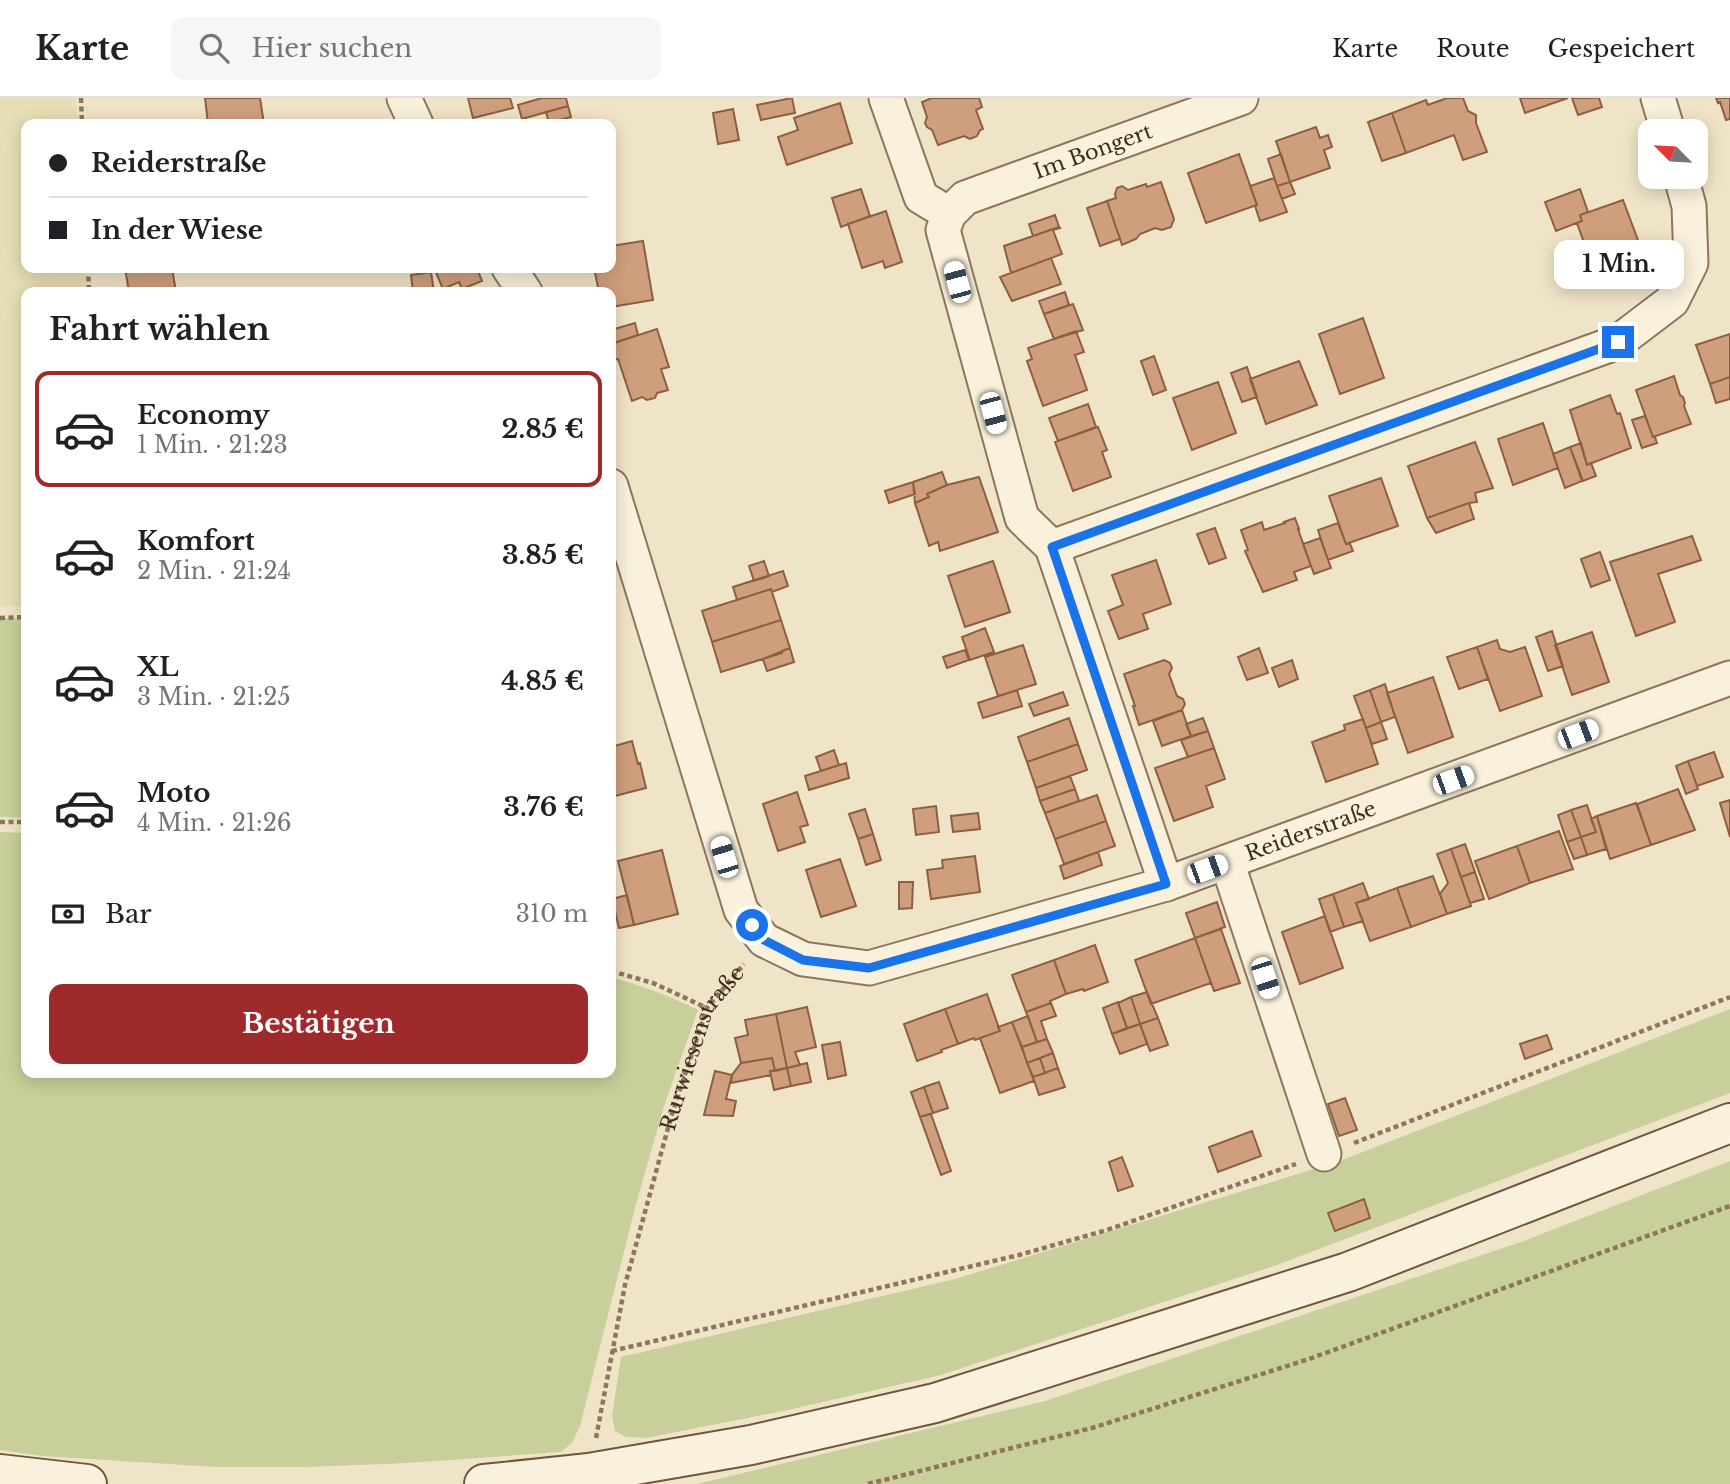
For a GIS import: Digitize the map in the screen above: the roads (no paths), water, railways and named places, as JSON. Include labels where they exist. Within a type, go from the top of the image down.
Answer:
[{"type":"main road","points":[[484,1484],[589,1473],[751,1444],[935,1403],[1348,1272],[1730,1123]]},
{"type":"main road","points":[[0,1474],[87,1484]]},
{"type":"street","points":[[404,98],[414,119]]},
{"type":"street","points":[[886,98],[921,197],[949,214],[943,230],[1022,518],[1052,547],[1166,884]]},
{"type":"street","name":"Im Bongert","points":[[949,214],[965,198],[1241,98]]},
{"type":"street","points":[[1658,98],[1664,119]]},
{"type":"street","points":[[1052,547],[1618,342],[1672,301],[1691,263],[1689,206],[1684,189]]},
{"type":"street","name":"Reiderstraße","points":[[616,502],[741,910],[764,940],[803,960],[869,968],[1166,884],[1730,678]]},
{"type":"street","points":[[1227,862],[1324,1154]]}]
